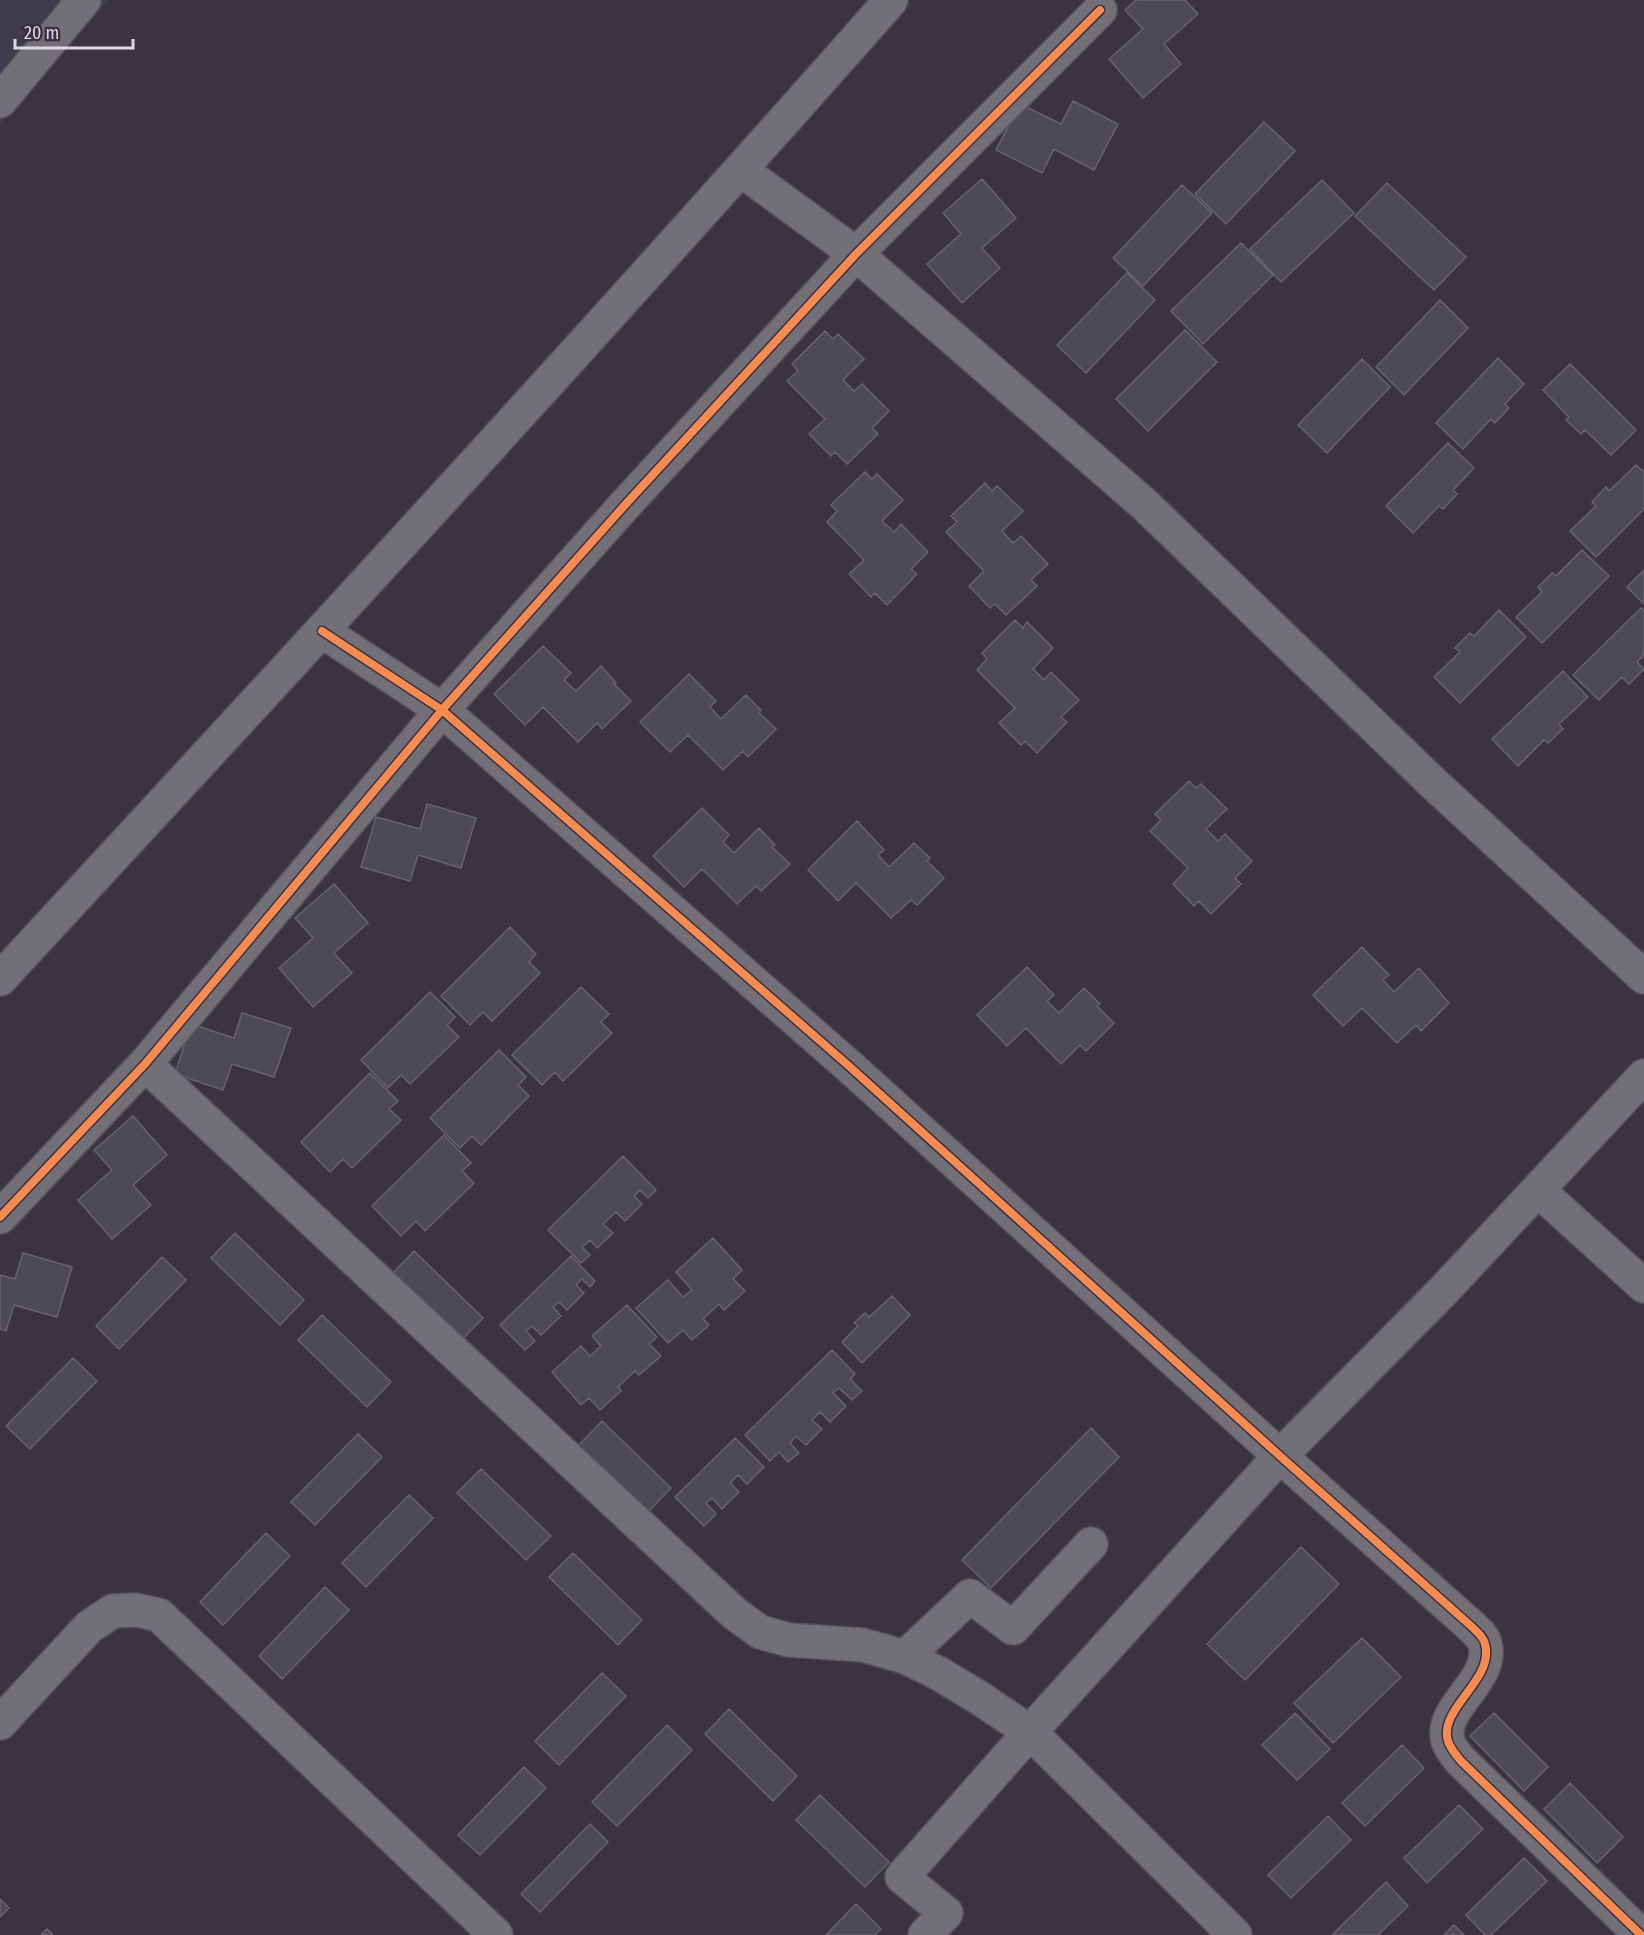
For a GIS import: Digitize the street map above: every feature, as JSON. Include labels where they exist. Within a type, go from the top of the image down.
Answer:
[{"type":"street","points":[[0,101],[84,0]]},
{"type":"street","points":[[0,979],[322,631],[741,170],[891,0]]},
{"type":"street","points":[[0,1217],[145,1064],[442,710],[624,506],[856,254],[1100,10]]},
{"type":"street","points":[[741,170],[856,254],[1144,504],[1432,782],[1644,977]]},
{"type":"street","points":[[322,631],[442,710],[850,1067],[1471,1626],[1485,1641],[1484,1667],[1448,1723],[1448,1743],[1461,1761],[1641,1935]]},
{"type":"street","points":[[145,1064],[734,1613],[760,1632],[789,1640],[863,1645],[905,1657],[938,1673],[1030,1731],[1235,1935]]},
{"type":"street","points":[[925,1935],[946,1913],[902,1876],[1030,1731],[1280,1456],[1539,1191],[1644,1076]]},
{"type":"street","points":[[1539,1191],[1644,1286]]},
{"type":"street","points":[[905,1657],[970,1596],[1013,1628],[1091,1544]]},
{"type":"street","points":[[0,1723],[89,1627],[114,1611],[136,1610],[159,1616],[496,1935]]},
{"type":"shaded area","points":[[0,0],[109,0],[0,124]]},
{"type":"building","points":[[1136,0],[1185,0],[1198,14],[1164,44],[1181,64],[1143,98],[1109,59],[1143,29],[1125,10]]},
{"type":"building","points":[[1073,101],[1118,124],[1094,170],[1054,149],[1042,173],[996,150],[1020,104],[1061,124]]},
{"type":"building","points":[[1264,122],[1295,151],[1226,224],[1195,194]]},
{"type":"building","points":[[982,179],[1016,218],[982,248],[1000,268],[962,303],[927,264],[961,234],[943,213]]},
{"type":"building","points":[[1322,180],[1354,213],[1281,282],[1250,249]]},
{"type":"building","points":[[1387,183],[1466,257],[1434,290],[1355,216]]},
{"type":"building","points":[[1182,185],[1212,213],[1143,286],[1113,258]]},
{"type":"building","points":[[1241,243],[1273,275],[1203,344],[1171,311]]},
{"type":"building","points":[[1127,273],[1155,300],[1086,373],[1057,345]]},
{"type":"building","points":[[1440,300],[1468,328],[1404,395],[1376,367]]},
{"type":"building","points":[[1185,330],[1217,362],[1148,431],[1116,399]]},
{"type":"building","points":[[825,331],[833,339],[838,334],[864,359],[843,380],[854,391],[862,384],[889,411],[872,428],[878,434],[847,464],[835,452],[831,456],[809,434],[825,419],[787,381],[798,371],[792,364]]},
{"type":"building","points":[[1498,358],[1524,384],[1505,404],[1509,408],[1495,423],[1491,419],[1463,449],[1436,423]]},
{"type":"building","points":[[1362,359],[1390,387],[1327,453],[1298,425]]},
{"type":"building","points":[[1570,364],[1636,430],[1611,455],[1585,430],[1581,434],[1566,420],[1569,417],[1543,390]]},
{"type":"building","points":[[1448,443],[1474,468],[1453,490],[1457,494],[1443,509],[1439,506],[1413,533],[1386,506]]},
{"type":"building","points":[[1636,465],[1644,472],[1644,509],[1596,557],[1570,531],[1596,506],[1592,502],[1606,487],[1609,491]]},
{"type":"building","points":[[865,472],[872,479],[877,474],[903,500],[882,521],[894,532],[901,524],[928,552],[911,569],[917,574],[887,605],[875,593],[871,597],[849,574],[864,560],[827,522],[837,511],[831,505]]},
{"type":"building","points":[[985,483],[992,491],[997,486],[1023,511],[1002,531],[1013,543],[1021,536],[1048,564],[1031,580],[1037,586],[1006,615],[995,604],[990,608],[969,586],[984,571],[946,532],[957,522],[951,516]]},
{"type":"building","points":[[1582,550],[1609,576],[1542,643],[1516,617],[1542,592],[1538,587],[1552,573],[1556,576]]},
{"type":"building","points":[[1644,570],[1644,604],[1627,587]]},
{"type":"building","points":[[1641,608],[1644,611],[1644,655],[1637,662],[1644,669],[1629,684],[1622,677],[1599,700],[1573,675]]},
{"type":"building","points":[[1499,610],[1526,637],[1460,703],[1434,677],[1460,652],[1455,648],[1470,633],[1474,636]]},
{"type":"building","points":[[1015,620],[1023,628],[1027,622],[1053,648],[1033,669],[1044,680],[1051,672],[1079,700],[1061,717],[1067,722],[1037,753],[1025,741],[1021,745],[999,723],[1015,708],[977,670],[987,659],[982,653]]},
{"type":"building","points":[[543,646],[571,673],[564,680],[576,691],[601,666],[616,683],[614,684],[631,701],[602,729],[597,723],[578,742],[543,707],[525,725],[494,694]]},
{"type":"building","points":[[1563,671],[1588,697],[1559,724],[1563,729],[1548,743],[1544,740],[1518,766],[1492,739]]},
{"type":"building","points":[[689,674],[716,701],[710,707],[721,719],[746,695],[761,710],[759,713],[776,729],[748,757],[743,751],[723,770],[688,735],[670,752],[640,722]]},
{"type":"building","points":[[1189,781],[1196,788],[1201,784],[1227,809],[1206,829],[1218,841],[1225,834],[1252,861],[1235,878],[1241,884],[1211,914],[1199,901],[1194,906],[1173,884],[1188,868],[1150,831],[1161,820],[1155,814]]},
{"type":"building","points":[[427,804],[476,818],[461,868],[418,855],[410,881],[361,867],[376,817],[420,829]]},
{"type":"building","points":[[702,808],[729,835],[723,842],[734,853],[759,828],[775,845],[772,847],[790,864],[761,891],[756,886],[737,904],[702,869],[684,887],[653,856]]},
{"type":"building","points":[[857,821],[884,850],[878,855],[889,867],[914,843],[930,858],[927,861],[944,878],[917,905],[911,900],[891,918],[856,883],[838,901],[808,870]]},
{"type":"building","points":[[334,884],[368,923],[334,953],[352,973],[313,1007],[279,968],[313,938],[295,918]]},
{"type":"building","points":[[510,927],[536,954],[529,962],[540,973],[492,1021],[483,1012],[470,1025],[441,996]]},
{"type":"building","points":[[1362,947],[1389,975],[1383,980],[1394,992],[1419,968],[1449,1003],[1421,1031],[1416,1025],[1397,1043],[1362,1008],[1343,1026],[1313,995]]},
{"type":"building","points":[[1027,967],[1054,995],[1047,1001],[1059,1013],[1084,988],[1100,1004],[1097,1006],[1114,1023],[1086,1051],[1080,1045],[1061,1064],[1026,1028],[1007,1046],[977,1015]]},
{"type":"building","points":[[581,987],[609,1014],[601,1022],[612,1033],[563,1081],[555,1072],[542,1085],[512,1055]]},
{"type":"building","points":[[430,992],[455,1017],[447,1025],[459,1037],[410,1084],[401,1075],[388,1088],[361,1060]]},
{"type":"building","points":[[242,1013],[291,1028],[274,1077],[232,1064],[223,1090],[175,1074],[191,1024],[234,1038]]},
{"type":"building","points":[[499,1050],[526,1077],[518,1085],[529,1096],[481,1145],[472,1136],[460,1148],[430,1118]]},
{"type":"building","points":[[370,1073],[398,1101],[389,1109],[401,1120],[352,1168],[343,1159],[330,1172],[301,1142]]},
{"type":"building","points":[[133,1116],[167,1155],[133,1185],[151,1205],[112,1239],[78,1200],[112,1170],[94,1150]]},
{"type":"building","points":[[444,1135],[471,1163],[462,1171],[474,1183],[425,1231],[416,1221],[401,1236],[372,1206]]},
{"type":"building","points":[[623,1156],[656,1190],[648,1198],[640,1190],[634,1196],[642,1204],[625,1221],[616,1212],[603,1224],[613,1233],[597,1248],[590,1240],[582,1247],[590,1255],[581,1263],[548,1230]]},
{"type":"building","points":[[235,1233],[304,1300],[280,1325],[211,1258]]},
{"type":"building","points":[[713,1238],[742,1270],[733,1279],[745,1291],[724,1310],[719,1304],[703,1319],[709,1325],[692,1340],[683,1330],[668,1343],[636,1308],[668,1280],[683,1297],[692,1290],[676,1272]]},
{"type":"building","points":[[414,1251],[483,1318],[459,1343],[390,1276]]},
{"type":"building","points":[[23,1253],[72,1267],[57,1317],[14,1305],[6,1331],[0,1329],[0,1275],[15,1279]]},
{"type":"building","points":[[571,1256],[595,1281],[590,1287],[582,1279],[576,1285],[584,1293],[567,1310],[559,1302],[553,1307],[561,1316],[541,1335],[532,1326],[526,1331],[535,1341],[525,1350],[500,1325]]},
{"type":"building","points":[[162,1257],[186,1280],[119,1349],[96,1326]]},
{"type":"building","points":[[892,1296],[910,1315],[862,1363],[842,1342],[858,1326],[854,1323],[865,1313],[869,1317]]},
{"type":"building","points":[[627,1305],[657,1337],[649,1344],[661,1356],[639,1375],[635,1371],[618,1387],[621,1391],[600,1410],[589,1398],[581,1405],[552,1372],[581,1346],[590,1356],[601,1346],[592,1336]]},
{"type":"building","points":[[322,1315],[391,1382],[367,1407],[298,1340]]},
{"type":"building","points":[[832,1350],[855,1374],[850,1379],[862,1391],[852,1400],[839,1388],[833,1393],[846,1406],[830,1422],[820,1412],[812,1420],[822,1429],[806,1445],[796,1436],[790,1443],[799,1453],[788,1462],[779,1452],[770,1461],[745,1435]]},
{"type":"building","points":[[73,1358],[97,1381],[30,1449],[6,1426]]},
{"type":"building","points":[[602,1421],[671,1488],[647,1513],[578,1446]]},
{"type":"building","points":[[1091,1428],[1119,1457],[991,1588],[962,1560]]},
{"type":"building","points":[[358,1434],[382,1457],[315,1525],[291,1502]]},
{"type":"building","points":[[735,1438],[764,1467],[747,1484],[738,1475],[730,1483],[739,1492],[722,1509],[712,1498],[706,1503],[716,1514],[704,1526],[675,1497]]},
{"type":"building","points":[[481,1469],[551,1536],[526,1560],[457,1493]]},
{"type":"building","points":[[409,1495],[433,1518],[366,1587],[342,1563]]},
{"type":"building","points":[[266,1533],[290,1556],[223,1625],[200,1602]]},
{"type":"building","points":[[1301,1547],[1339,1584],[1245,1680],[1207,1644]]},
{"type":"building","points":[[573,1553],[642,1620],[618,1645],[549,1577]]},
{"type":"building","points":[[325,1587],[349,1610],[282,1679],[259,1656]]},
{"type":"building","points":[[1362,1638],[1401,1677],[1333,1743],[1294,1703]]},
{"type":"building","points":[[602,1673],[626,1696],[559,1765],[535,1741]]},
{"type":"building","points":[[729,1709],[797,1776],[773,1801],[705,1734]]},
{"type":"building","points":[[1295,1713],[1330,1749],[1297,1780],[1262,1745]]},
{"type":"building","points":[[1494,1713],[1548,1767],[1524,1791],[1470,1736]]},
{"type":"building","points":[[667,1725],[692,1750],[617,1826],[592,1802]]},
{"type":"building","points":[[1402,1745],[1424,1768],[1365,1826],[1342,1803]]},
{"type":"building","points":[[524,1767],[546,1788],[480,1855],[458,1835]]},
{"type":"building","points":[[1570,1783],[1623,1837],[1597,1863],[1544,1809]]},
{"type":"building","points":[[820,1795],[889,1862],[865,1887],[796,1820]]},
{"type":"building","points":[[1459,1805],[1483,1829],[1427,1883],[1404,1858]]},
{"type":"building","points":[[1328,1816],[1351,1840],[1291,1898],[1268,1875]]},
{"type":"building","points":[[590,1824],[608,1842],[540,1912],[521,1894]]},
{"type":"building","points":[[1524,1858],[1547,1881],[1491,1935],[1485,1935],[1466,1915]]},
{"type":"building","points":[[1386,1882],[1408,1906],[1378,1935],[1332,1935]]},
{"type":"building","points":[[0,1899],[9,1908],[0,1917]]},
{"type":"building","points":[[856,1904],[881,1929],[875,1935],[826,1935]]},
{"type":"building","points":[[1454,1925],[1464,1935],[1444,1935]]},
{"type":"building","points":[[47,1929],[53,1935],[41,1935]]},
{"type":"cycle path","points":[[0,1217],[145,1064],[442,710],[624,506],[856,254],[1100,10]]},
{"type":"cycle path","points":[[322,631],[442,710],[850,1067],[1477,1632],[1484,1641],[1486,1657],[1482,1670],[1451,1717],[1447,1729],[1450,1746],[1461,1761],[1641,1935]]}]
